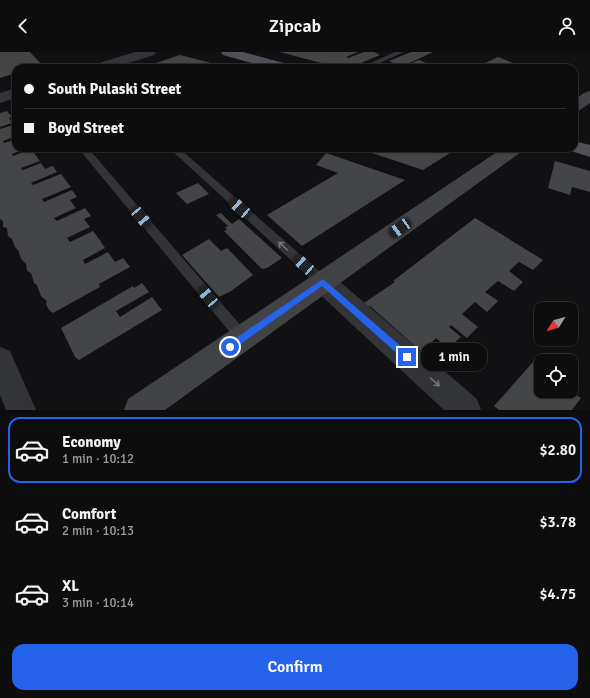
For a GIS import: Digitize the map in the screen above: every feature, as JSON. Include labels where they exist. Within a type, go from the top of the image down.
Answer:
[{"type":"main road","points":[[228,52],[272,64]]},
{"type":"main road","points":[[578,147],[590,151]]},
{"type":"street","points":[[111,64],[149,52]]},
{"type":"street","points":[[0,98],[12,94]]},
{"type":"street","points":[[578,104],[590,96]]},
{"type":"street","points":[[139,410],[509,152]]},
{"type":"street","points":[[323,282],[466,410]]},
{"type":"street","points":[[0,360],[21,410]]},
{"type":"lane","points":[[372,64],[401,52]]},
{"type":"lane","points":[[86,152],[242,338]]},
{"type":"lane","points":[[178,152],[323,282]]},
{"type":"building","points":[[0,52],[30,52],[41,64],[12,64],[12,74],[0,78]]},
{"type":"building","points":[[280,52],[358,52],[346,57],[348,58],[364,52],[374,52],[380,55],[359,64],[325,64]]},
{"type":"building","points":[[411,52],[433,52],[407,64],[395,64],[389,61]]},
{"type":"building","points":[[180,55],[211,63],[210,64],[153,64]]},
{"type":"building","points":[[498,57],[513,63],[511,64],[483,64]]},
{"type":"building","points":[[419,60],[428,64],[410,64]]},
{"type":"building","points":[[7,111],[12,117],[9,118],[12,123],[0,127],[0,113]]},
{"type":"building","points":[[12,125],[12,138],[3,141],[4,143],[12,140],[12,152],[17,152],[12,154],[13,156],[23,152],[33,152],[40,161],[21,168],[23,170],[41,163],[45,169],[53,166],[57,172],[31,183],[33,185],[61,174],[71,187],[42,199],[44,202],[72,190],[77,197],[70,200],[76,208],[54,218],[57,221],[85,208],[91,216],[84,219],[90,227],[67,238],[70,242],[93,231],[99,239],[105,248],[83,260],[85,264],[108,252],[115,262],[123,258],[130,267],[99,284],[100,287],[53,313],[49,310],[46,304],[47,301],[41,296],[37,285],[34,283],[31,273],[27,271],[26,264],[21,259],[12,239],[8,236],[7,228],[3,227],[3,221],[0,219],[0,129]]},
{"type":"building","points":[[369,152],[452,152],[423,170]]},
{"type":"building","points":[[326,153],[405,180],[302,246],[267,215],[338,173],[316,165]]},
{"type":"building","points":[[555,161],[590,171],[590,192],[572,187],[570,195],[548,188]]},
{"type":"building","points":[[198,183],[209,194],[187,204],[176,193]]},
{"type":"building","points":[[221,213],[232,224],[239,219],[282,258],[267,268],[262,269],[224,231],[227,230],[225,227],[228,226],[216,215]]},
{"type":"building","points":[[475,218],[543,260],[533,270],[519,262],[509,271],[523,282],[514,291],[498,281],[485,292],[498,301],[487,312],[475,302],[462,314],[478,327],[467,338],[451,325],[449,327],[461,337],[448,348],[436,338],[422,352],[370,306],[368,307],[364,303],[395,282],[393,281]]},
{"type":"building","points":[[209,239],[221,251],[227,248],[253,275],[231,291],[219,297],[182,255]]},
{"type":"building","points":[[142,283],[149,292],[116,311],[120,317],[152,297],[162,310],[79,360],[75,357],[61,328],[133,286],[134,288]]},
{"type":"building","points":[[533,362],[534,398],[578,398],[578,396],[581,398],[572,410],[499,410],[494,406]]},
{"type":"route","points":[[230,347],[323,282],[407,357]]}]
